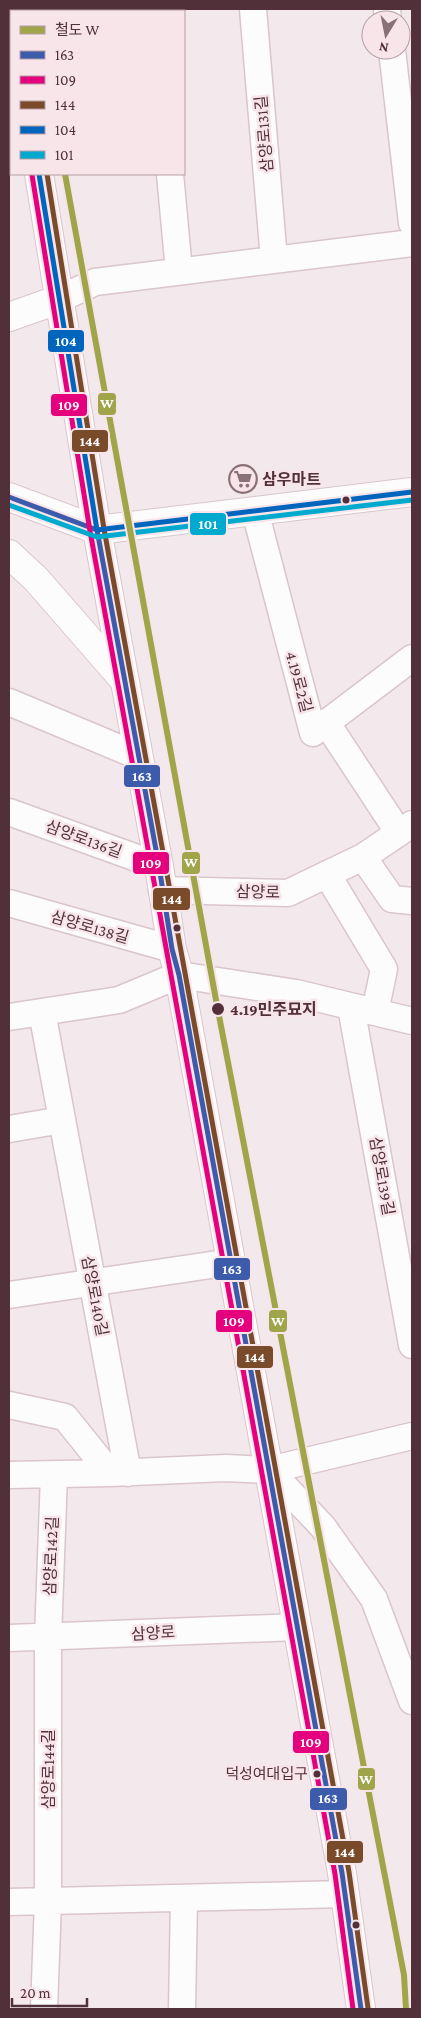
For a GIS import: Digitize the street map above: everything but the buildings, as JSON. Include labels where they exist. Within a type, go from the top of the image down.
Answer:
[{"type":"main road","points":[[39,175],[124,681],[298,1627],[345,1894],[361,2009]]},
{"type":"main road","points":[[9,317],[60,299]]},
{"type":"main road","points":[[9,497],[98,530],[412,492]]},
{"type":"main road","points":[[9,554],[43,586],[124,681]]},
{"type":"street","name":"삼양로131길","points":[[253,9],[274,260]]},
{"type":"street","points":[[393,60],[412,223]]},
{"type":"street","points":[[170,175],[179,271]]},
{"type":"street","points":[[60,299],[95,282],[412,243]]},
{"type":"street","name":"4.19로2길","points":[[255,511],[313,733],[412,658]]},
{"type":"street","points":[[9,702],[138,756]]},
{"type":"street","name":"삼양로","points":[[161,878],[288,893],[363,857],[405,829],[326,722]]},
{"type":"street","name":"삼양로136길","points":[[9,812],[161,878]]},
{"type":"street","points":[[363,857],[392,899],[412,901]]},
{"type":"street","name":"삼양로139길","points":[[326,874],[384,969],[363,1009],[412,1345]]},
{"type":"street","name":"삼양로138길","points":[[9,903],[172,949]]},
{"type":"street","points":[[9,1017],[118,1000],[179,975],[296,993],[412,1021]]},
{"type":"street","name":"삼양로140길","points":[[42,1012],[93,1282],[119,1473]]},
{"type":"street","points":[[9,1129],[62,1120]]},
{"type":"street","points":[[9,1295],[231,1262]]},
{"type":"street","points":[[9,1406],[65,1417],[119,1473]]},
{"type":"street","points":[[9,1475],[119,1473],[226,1468],[269,1470],[412,1436]]},
{"type":"street","points":[[269,1470],[322,1527],[374,1599],[412,1701]]},
{"type":"street","name":"삼양로142길","points":[[48,1638],[54,1475]]},
{"type":"street","name":"삼양로","points":[[9,1638],[298,1627]]},
{"type":"street","name":"삼양로144길","points":[[44,2009],[48,1901],[48,1638]]},
{"type":"street","points":[[9,1902],[345,1894]]},
{"type":"street","points":[[182,2009],[184,1898]]},
{"type":"rail line","name":"W","points":[[65,175],[216,1000],[404,1975],[406,2009]]},
{"type":"transit line","name":"109","points":[[32,175],[90,531],[335,1874],[353,2009]]},
{"type":"transit line","name":"104","points":[[39,175],[97,530],[412,492]]},
{"type":"transit line","name":"144","points":[[47,175],[104,529],[349,1872],[368,2008]]},
{"type":"transit line","name":"163","points":[[9,497],[97,530]]},
{"type":"transit line","name":"101","points":[[9,505],[97,537],[412,500]]},
{"type":"transit line","name":"163","points":[[97,530],[342,1873],[361,2009]]},
{"type":"place","name":"삼우마트","points":[[243,479]]},
{"type":"place","name":"4.19민주묘지","points":[[218,1009]]},
{"type":"place","name":"덕성여대입구","points":[[317,1774]]}]
